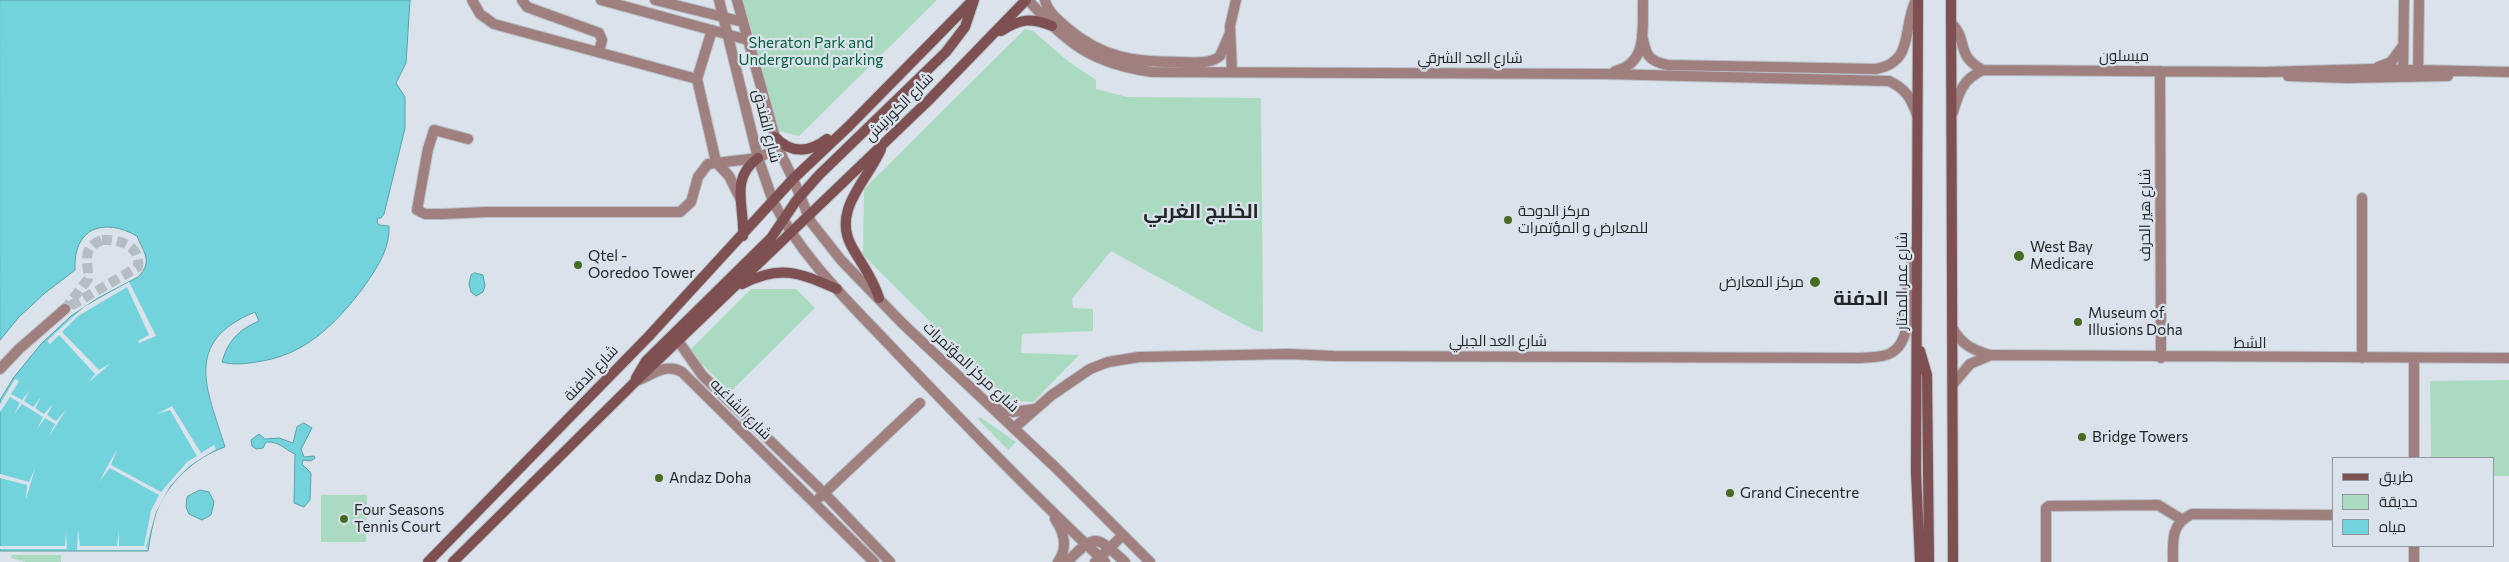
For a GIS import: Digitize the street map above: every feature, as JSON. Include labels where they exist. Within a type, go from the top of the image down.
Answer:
[{"type":"main road","name":"شارع الكورنيش","points":[[773,201],[974,0]]},
{"type":"main road","points":[[636,381],[642,366],[771,238],[800,196],[946,52],[965,27],[974,0]]},
{"type":"main road","name":"شارع الكورنيش","points":[[790,233],[884,144],[1027,0]]},
{"type":"main road","name":"شارع عمر المختار","points":[[1917,0],[1916,472],[1920,562]]},
{"type":"main road","points":[[1945,0],[1951,18]]},
{"type":"main road","points":[[1951,0],[1953,112],[1953,562]]},
{"type":"main road","points":[[982,44],[1022,20],[1034,19],[1052,26]]},
{"type":"main road","points":[[775,137],[785,146],[805,150],[816,147],[837,131],[849,126]]},
{"type":"main road","points":[[879,298],[870,273],[851,245],[847,217],[849,204],[856,189],[876,161],[884,144]]},
{"type":"main road","points":[[743,236],[740,198],[743,173],[758,158]]},
{"type":"main road","name":"شارع الدفنة","points":[[428,562],[649,336],[743,236],[773,201]]},
{"type":"main road","points":[[453,562],[636,381],[679,342],[790,233]]},
{"type":"main road","points":[[732,289],[762,274],[783,271],[795,273],[837,289]]},
{"type":"main road","points":[[1917,346],[1927,374],[1930,562]]},
{"type":"street","points":[[472,0],[480,14],[494,24],[697,79]]},
{"type":"street","points":[[522,0],[527,7],[599,32],[602,40],[599,52]]},
{"type":"street","points":[[601,0],[748,40]]},
{"type":"street","points":[[655,0],[743,22]]},
{"type":"street","name":"شارع الفندق","points":[[719,0],[758,158],[773,201]]},
{"type":"street","name":"شارع الفندق","points":[[737,0],[778,148],[793,179]]},
{"type":"street","name":"شارع العد الشرقي","points":[[1027,0],[1052,26],[1084,52],[1123,68],[1152,72],[1604,74],[1889,82],[1903,88],[1911,99],[1918,116]]},
{"type":"street","points":[[1045,0],[1050,11],[1075,34],[1106,53],[1132,60],[1205,62],[1220,56],[1230,33],[1236,0]]},
{"type":"street","points":[[1604,74],[1624,69],[1633,64],[1638,56],[1642,35],[1643,0]]},
{"type":"street","points":[[1642,35],[1646,52],[1651,59],[1668,65],[1884,68],[1896,61],[1904,49],[1910,16],[1917,0]]},
{"type":"street","points":[[2403,73],[2404,0]]},
{"type":"street","points":[[2418,73],[2419,0]]},
{"type":"street","points":[[1951,18],[1968,60],[1983,70]]},
{"type":"street","points":[[712,30],[697,79],[716,162],[729,176],[740,198]]},
{"type":"street","points":[[1230,33],[1232,72]]},
{"type":"street","points":[[2373,69],[2391,62],[2403,46]]},
{"type":"street","points":[[2418,49],[2426,61],[2437,69]]},
{"type":"street","name":"ميسلون","points":[[1983,70],[2265,72],[2373,69],[2403,73]]},
{"type":"street","name":"ميسلون","points":[[2418,73],[2437,69],[2497,72]]},
{"type":"street","points":[[1953,112],[1964,82],[1970,76],[1983,70]]},
{"type":"street","name":"شارع هير الحرف","points":[[2160,71],[2161,358]]},
{"type":"street","name":"ميسلون","points":[[2265,72],[2328,78],[2403,73],[2509,72]]},
{"type":"street","points":[[468,139],[434,130],[417,210],[425,214],[487,212],[680,212],[691,202],[698,177],[708,164],[758,158],[778,148]]},
{"type":"street","name":"شارع مركز المؤتمرات","points":[[793,179],[808,216],[833,251],[879,298],[1072,483],[1122,536],[1150,562]]},
{"type":"street","points":[[2362,198],[2362,358]]},
{"type":"street","points":[[773,201],[790,233],[837,289],[964,422],[1086,543],[1100,560],[1109,547],[1122,536]]},
{"type":"street","name":"شارع العد الجبلي","points":[[1014,428],[1090,369],[1108,362],[1139,357],[1278,354],[1860,358],[1883,356],[1894,351],[1904,332],[1908,279],[1917,246]]},
{"type":"street","points":[[0,369],[65,309]]},
{"type":"street","name":"الشط","points":[[1953,329],[1962,342],[1976,351],[1990,356],[2509,358]]},
{"type":"street","name":"شارع الشاغيه","points":[[679,342],[702,374],[824,493],[890,562]]},
{"type":"street","name":"الشط","points":[[1953,384],[1970,364],[1990,356]]},
{"type":"street","points":[[2414,358],[2414,457]]},
{"type":"street","name":"شارع الشاغيه","points":[[636,381],[663,368],[673,368],[682,372],[872,561]]},
{"type":"street","points":[[814,503],[920,403]]},
{"type":"street","points":[[989,404],[1013,412],[1035,410]]},
{"type":"street","points":[[2046,562],[2046,508],[2049,506],[2158,505],[2181,520]]},
{"type":"street","points":[[1048,507],[1063,535],[1064,550],[1058,562]]},
{"type":"street","points":[[2173,562],[2173,534],[2181,520],[2196,514],[2332,515]]},
{"type":"street","points":[[1068,562],[1086,543],[1100,541],[1125,562]]},
{"type":"street","points":[[2414,547],[2414,562]]},
{"type":"street","points":[[872,561],[881,552]]},
{"type":"green space","name":"Sheraton Park and Underground parking","points":[[743,0],[937,0],[799,136],[779,131]]},
{"type":"green space","points":[[1025,29],[1033,31],[1069,62],[1096,80],[1096,89],[1127,97],[1261,98],[1263,332],[1254,330],[1111,251],[1072,299],[1073,308],[1093,309],[1093,331],[1022,334],[1021,353],[1079,355],[1033,402],[1009,400],[863,255],[864,189]]},
{"type":"green space","points":[[751,289],[796,289],[815,308],[730,392],[689,351]]},
{"type":"green space","points":[[2509,380],[2509,476],[2494,476],[2494,457],[2431,457],[2430,381]]},
{"type":"green space","points":[[980,417],[1016,442],[1008,450],[978,419]]},
{"type":"green space","name":"Four Seasons Tennis Court","points":[[321,495],[367,495],[366,542],[321,542]]},
{"type":"green space","points":[[12,555],[61,555],[61,562],[26,562],[11,558]]},
{"type":"water","points":[[0,0],[410,0],[406,63],[396,83],[405,97],[405,128],[384,214],[381,218],[378,218],[377,222],[379,225],[389,226],[385,251],[373,274],[352,302],[317,337],[304,346],[273,359],[243,364],[222,362],[227,348],[235,337],[245,328],[259,321],[255,312],[232,324],[217,338],[209,353],[206,369],[207,387],[225,447],[214,451],[193,464],[183,472],[167,491],[156,513],[148,551],[0,551],[0,400],[14,377],[41,344],[71,316],[98,298],[138,277],[145,266],[146,256],[137,236],[113,227],[102,227],[92,230],[79,244],[75,270],[45,293],[19,317],[0,340]]},
{"type":"water","points":[[475,273],[483,275],[485,286],[483,292],[476,296],[471,292],[469,284],[471,275]]},
{"type":"water","points":[[304,423],[312,428],[301,449],[304,457],[314,456],[315,458],[311,461],[303,460],[302,464],[311,473],[310,500],[304,507],[294,503],[295,454],[271,442],[266,442],[263,448],[256,449],[252,446],[251,440],[259,434],[265,439],[279,438],[293,443],[297,427]]},
{"type":"water","points":[[200,490],[209,492],[214,502],[211,515],[202,520],[189,514],[186,507],[187,497]]},
{"type":"pier","points":[[129,282],[156,336],[139,343],[138,341],[149,335],[127,287],[78,316],[62,332],[99,370],[111,363],[88,383],[95,374],[59,335],[50,344],[47,341],[84,307]]},
{"type":"pier","points":[[15,379],[19,381],[11,394],[22,400],[30,390],[24,401],[33,407],[41,397],[35,408],[44,414],[53,404],[47,415],[56,421],[66,410],[48,438],[55,424],[45,418],[37,429],[43,417],[22,404],[14,414],[20,403],[10,397],[0,412],[0,404]]},
{"type":"pier","points":[[172,406],[201,453],[214,445],[216,449],[189,466],[170,486],[156,512],[146,547],[148,550],[77,550],[78,529],[80,546],[117,546],[119,531],[119,546],[144,546],[151,511],[159,495],[110,468],[99,482],[117,449],[111,465],[161,492],[187,462],[197,456],[170,410],[157,414]]},
{"type":"pier","points":[[35,468],[26,499],[27,485],[0,478],[0,474],[29,482]]},
{"type":"pier","points":[[66,532],[67,549],[0,549],[0,546],[65,546]]},
{"type":"tunnel","points":[[102,240],[122,242],[128,245],[136,253],[138,267],[65,309],[88,279],[88,251],[95,243],[102,240]]},
{"type":"place","name":"مركز الدوحة للمعارض و المؤتمرات","points":[[1508,220]]},
{"type":"place","name":"West Bay Medicare","points":[[2019,256]]},
{"type":"place","name":"Qtel - Ooredoo Tower","points":[[578,265]]},
{"type":"place","name":"مركز المعارض","points":[[1815,282]]},
{"type":"place","name":"Museum of Illusions Doha","points":[[2078,322]]},
{"type":"place","name":"Bridge Towers","points":[[2082,437]]},
{"type":"place","name":"Andaz Doha","points":[[659,478]]},
{"type":"place","name":"Grand Cinecentre","points":[[1730,493]]},
{"type":"place","name":"Four Seasons Tennis Court","points":[[344,519]]},
{"type":"district","name":"الخليج الغربي","points":[[1201,211]]},
{"type":"district","name":"الدفنة","points":[[1861,298]]}]
